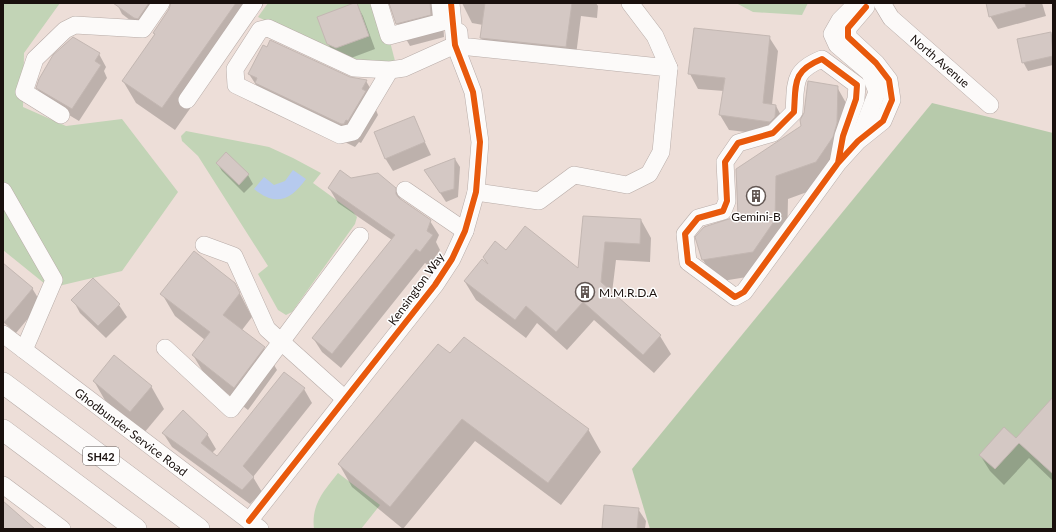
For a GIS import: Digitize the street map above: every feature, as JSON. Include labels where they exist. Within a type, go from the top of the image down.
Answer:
[{"type":"main road","name":"SH42","points":[[3,382],[199,529]]},
{"type":"main road","points":[[3,430],[136,529]]},
{"type":"street","points":[[62,115],[24,92],[34,59],[65,30],[75,25],[143,29],[161,3]]},
{"type":"street","points":[[187,100],[254,3]]},
{"type":"street","points":[[379,3],[389,36],[442,22],[440,3]]},
{"type":"street","name":"Kensington Way","points":[[254,525],[345,399],[435,285],[452,259],[465,231],[476,192],[479,135],[473,92],[455,45],[451,3]]},
{"type":"street","points":[[458,3],[460,46],[669,68]]},
{"type":"street","points":[[476,192],[539,201],[574,176],[626,185],[649,174],[661,152],[669,68],[655,36],[630,3]]},
{"type":"street","points":[[848,46],[837,44],[829,39],[840,20],[867,4]]},
{"type":"street","points":[[838,163],[843,136],[856,100],[857,85],[822,59],[810,64],[796,79],[794,112],[773,133],[738,143],[725,162],[727,201],[723,211],[698,218],[685,234],[688,262],[735,297],[744,292],[838,163],[858,142],[877,92],[870,73],[848,46],[848,28],[867,4]]},
{"type":"street","name":"North Avenue","points":[[867,4],[891,18],[990,105]]},
{"type":"street","points":[[390,70],[353,132],[340,135],[236,86],[235,69],[260,30],[268,28],[354,68],[390,70],[404,68],[455,45]]},
{"type":"street","points":[[405,190],[465,231]]},
{"type":"street","points":[[3,191],[54,280],[24,350]]},
{"type":"street","points":[[165,348],[231,409],[360,236]]},
{"type":"street","points":[[204,245],[234,256],[267,329],[345,399]]},
{"type":"street","name":"Ghodbunder Service Road","points":[[3,334],[254,525]]},
{"type":"street","points":[[3,484],[62,529]]},
{"type":"green space","points":[[3,3],[60,3],[24,53],[23,107],[66,126],[122,119],[178,192],[122,271],[50,288],[3,250]]},
{"type":"green space","points":[[268,3],[380,3],[395,61],[354,63],[258,17]]},
{"type":"green space","points":[[736,3],[808,3],[802,15],[753,12]]},
{"type":"green space","points":[[932,103],[1053,133],[1053,529],[650,529],[632,469]]},
{"type":"green space","points":[[186,131],[269,147],[293,158],[321,173],[313,183],[353,212],[357,217],[355,224],[292,312],[286,315],[278,310],[258,274],[268,266],[198,156],[182,141],[181,136]]},
{"type":"green space","points":[[338,473],[380,505],[361,529],[314,529],[315,512],[320,498]]},
{"type":"water","points":[[293,170],[306,179],[295,192],[283,199],[269,198],[254,189],[264,177],[274,185],[285,181]]},
{"type":"building","points":[[113,3],[149,3],[138,19],[134,18]]},
{"type":"building","points":[[171,3],[236,3],[162,108],[122,81],[155,34],[153,33],[169,9]]},
{"type":"building","points":[[357,3],[369,36],[336,48],[327,44],[317,17]]},
{"type":"building","points":[[389,3],[430,3],[431,15],[396,24]]},
{"type":"building","points":[[485,3],[572,3],[566,47],[480,38]]},
{"type":"building","points":[[986,3],[1025,3],[1026,7],[989,17]]},
{"type":"building","points":[[694,28],[770,36],[763,103],[776,105],[775,117],[770,122],[719,115],[725,78],[688,74]]},
{"type":"building","points":[[1051,32],[1053,56],[1022,63],[1017,39]]},
{"type":"building","points":[[73,37],[100,53],[95,61],[101,65],[72,109],[36,88],[39,79],[53,55]]},
{"type":"building","points":[[270,40],[350,77],[367,80],[362,89],[366,91],[348,121],[346,120],[344,124],[341,124],[255,83],[257,78],[248,74],[263,45],[267,47]]},
{"type":"building","points":[[808,81],[838,86],[837,123],[833,137],[816,162],[776,176],[775,220],[753,252],[702,260],[695,237],[704,227],[738,216],[736,169],[801,126],[800,120],[804,113]]},
{"type":"building","points":[[414,116],[425,142],[385,159],[374,132]]},
{"type":"building","points":[[226,152],[249,174],[239,185],[216,163]]},
{"type":"building","points":[[455,158],[454,189],[440,193],[424,170]]},
{"type":"building","points":[[340,170],[351,178],[378,173],[396,188],[396,194],[399,198],[431,220],[427,231],[433,235],[420,252],[416,249],[332,354],[312,338],[395,235],[328,188]]},
{"type":"building","points":[[583,216],[641,219],[640,244],[605,242],[601,282],[661,335],[643,355],[583,302],[556,332],[526,306],[515,320],[464,281],[482,259],[488,264],[483,257],[495,241],[506,250],[525,226],[578,268]]},
{"type":"building","points":[[194,251],[235,283],[240,293],[223,315],[265,347],[234,388],[192,355],[210,332],[160,294]]},
{"type":"building","points":[[3,263],[33,288],[3,324]]},
{"type":"building","points":[[93,278],[120,304],[98,326],[71,300]]},
{"type":"building","points":[[464,337],[589,429],[548,483],[462,419],[390,507],[338,464],[438,344],[450,353]]},
{"type":"building","points":[[114,355],[152,386],[130,412],[93,381]]},
{"type":"building","points":[[284,372],[305,388],[243,466],[254,477],[242,490],[162,433],[183,410],[208,434],[201,443],[217,456]]},
{"type":"building","points":[[1053,397],[1053,474],[1019,443],[995,469],[979,455],[1004,427],[1016,438]]},
{"type":"building","points":[[3,501],[35,529],[3,529]]},
{"type":"building","points":[[604,505],[639,508],[637,529],[602,529]]},
{"type":"cycle path","points":[[249,521],[435,285],[452,259],[465,231],[476,192],[480,142],[473,92],[455,45],[451,3]]},
{"type":"cycle path","points":[[838,163],[843,136],[856,99],[857,85],[822,59],[805,68],[800,73],[796,86],[794,112],[773,133],[738,143],[725,162],[727,201],[723,211],[698,218],[685,234],[688,262],[735,297],[744,292],[838,163],[858,141],[883,121],[892,100],[889,80],[876,63],[848,37],[848,28],[866,7]]},
{"type":"place","name":"Gemini-B","points":[[756,196]]},
{"type":"place","name":"M.M.R.D.A","points":[[585,292]]}]
